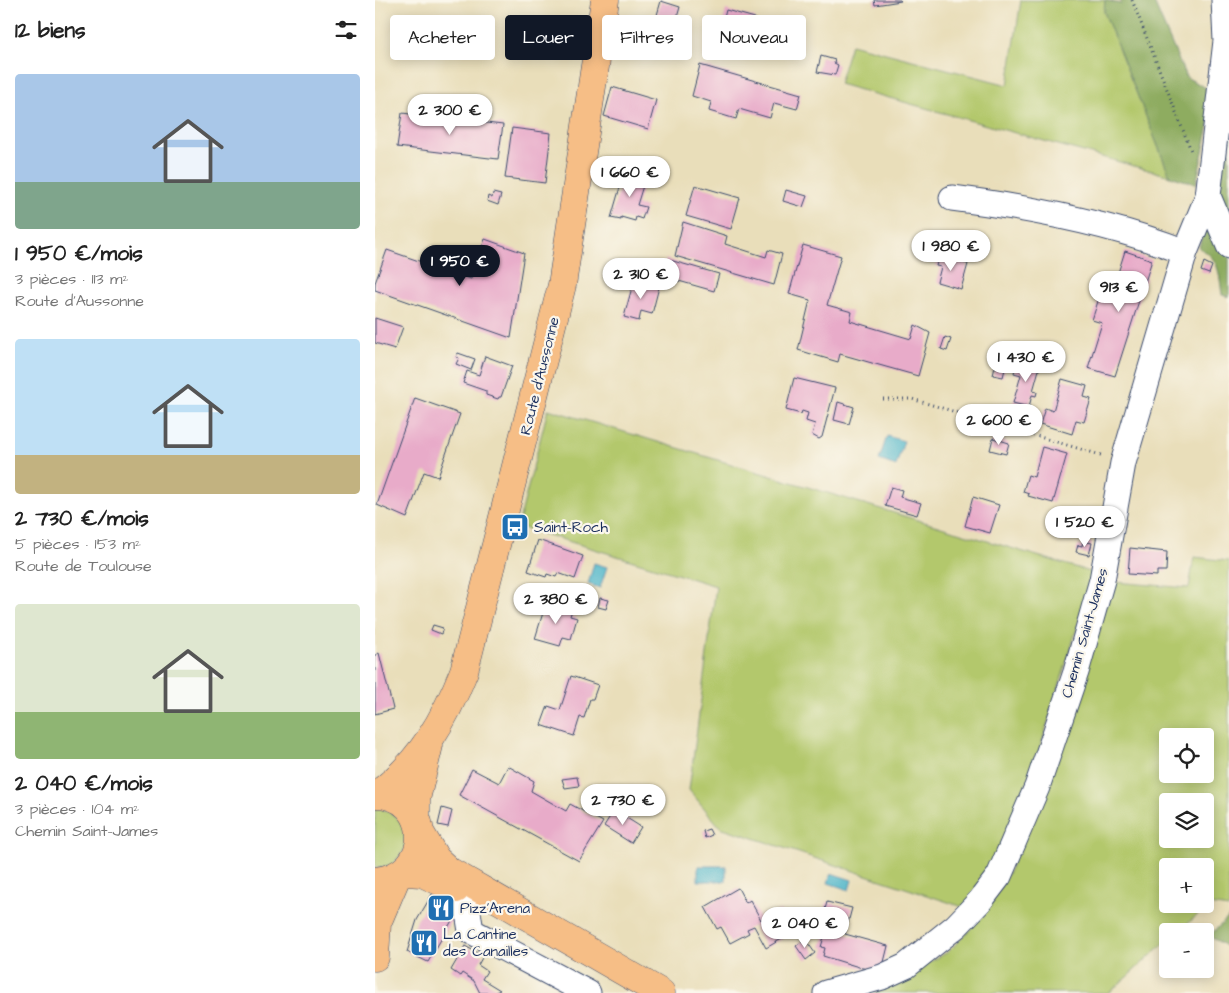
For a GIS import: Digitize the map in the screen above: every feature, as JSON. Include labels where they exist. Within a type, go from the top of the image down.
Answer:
[{"type":"main road","name":"Route d'Aussonne","points":[[376,794],[388,786],[430,741],[452,702],[464,671],[560,294],[595,81],[605,0]]},
{"type":"main road","name":"Route d'Aussonne","points":[[375,957],[376,920],[392,876],[417,855],[418,825],[416,799],[430,741]]},
{"type":"main road","points":[[376,794],[396,798],[404,803],[436,860],[449,871],[661,993]]},
{"type":"main road","points":[[392,876],[422,873],[465,894],[647,993]]},
{"type":"street","name":"Chemin Saint-James","points":[[826,993],[882,976],[906,966],[955,926],[980,901],[999,876],[1037,787],[1076,672],[1111,540],[1123,463],[1185,252],[1208,196],[1228,41],[1224,0]]},
{"type":"street","points":[[1208,196],[1229,246]]},
{"type":"street","points":[[953,198],[1026,209],[1118,229],[1150,238],[1185,252]]},
{"type":"street","points":[[465,894],[471,931],[588,993]]},
{"type":"path","points":[[1133,0],[1195,161]]},
{"type":"path","points":[[941,256],[948,234]]},
{"type":"path","points":[[883,399],[912,399],[1070,445],[1123,463]]},
{"type":"green space","points":[[1021,0],[1105,0],[1104,12],[1170,176],[839,84],[851,44],[1008,85]]},
{"type":"green space","points":[[1105,0],[1121,4],[1120,0],[1153,0],[1186,77],[1208,89],[1211,116],[1196,184],[1170,176],[1104,12]]},
{"type":"green space","points":[[1229,122],[1229,297],[1222,295],[1215,262],[1206,252],[1199,248],[1228,137]]},
{"type":"green space","points":[[548,409],[1094,573],[1035,764],[987,876],[963,907],[720,827],[689,790],[716,586],[518,526]]},
{"type":"green space","points":[[1194,557],[1229,561],[1229,908],[1214,906],[1214,858],[1159,858],[1159,913],[1200,913],[1188,923],[1159,923],[1159,948],[1109,993],[874,993],[948,952],[984,915],[1010,870],[1114,582],[1189,588]]},
{"type":"green space","points":[[380,808],[392,813],[402,822],[408,839],[404,851],[392,865],[375,868],[375,809]]},
{"type":"green space","points":[[1229,917],[1229,948],[1214,939],[1214,931]]},
{"type":"water","points":[[887,436],[904,441],[896,466],[879,460]]},
{"type":"water","points":[[594,563],[607,567],[600,588],[588,584]]},
{"type":"water","points":[[698,866],[726,866],[726,881],[698,881]]},
{"type":"water","points":[[831,873],[852,880],[849,890],[828,883]]},
{"type":"building","points":[[874,0],[900,0],[901,1],[875,5]]},
{"type":"building","points":[[661,1],[680,7],[678,15],[657,15]]},
{"type":"building","points":[[726,10],[744,15],[725,15]]},
{"type":"building","points":[[821,56],[835,60],[834,63],[838,65],[835,75],[817,72]]},
{"type":"building","points":[[700,65],[801,94],[797,109],[774,103],[770,118],[739,109],[736,119],[709,111],[711,102],[692,96]]},
{"type":"building","points":[[612,87],[656,100],[648,129],[604,116]]},
{"type":"building","points":[[402,113],[503,125],[498,159],[397,147]]},
{"type":"building","points":[[512,128],[551,133],[545,183],[505,178]]},
{"type":"building","points":[[625,170],[646,176],[637,205],[646,207],[642,219],[636,217],[635,221],[621,217],[621,220],[611,218]]},
{"type":"building","points":[[695,185],[740,198],[731,229],[686,216]]},
{"type":"building","points":[[786,190],[807,196],[803,207],[783,201]]},
{"type":"building","points":[[493,193],[501,195],[498,205],[487,201],[488,196],[492,198]]},
{"type":"building","points":[[683,222],[727,236],[725,244],[766,257],[768,250],[782,254],[774,285],[675,256]]},
{"type":"building","points":[[485,239],[524,253],[511,338],[375,290],[375,283],[387,250],[471,279]]},
{"type":"building","points":[[803,245],[841,256],[827,305],[852,312],[850,321],[911,339],[915,325],[930,333],[918,376],[840,354],[838,362],[798,350],[810,300],[789,294]]},
{"type":"building","points":[[1125,251],[1152,260],[1115,376],[1088,368],[1102,323],[1092,320],[1100,295],[1110,298]]},
{"type":"building","points":[[939,255],[968,264],[961,289],[937,282],[941,267],[936,266]]},
{"type":"building","points":[[666,259],[719,274],[714,291],[661,276]]},
{"type":"building","points":[[1204,262],[1212,266],[1209,274],[1201,271]]},
{"type":"building","points":[[634,280],[659,287],[652,314],[641,311],[639,321],[624,317]]},
{"type":"building","points":[[375,318],[403,327],[395,349],[375,343]]},
{"type":"building","points":[[945,337],[951,339],[947,351],[941,349]]},
{"type":"building","points":[[458,353],[475,359],[471,370],[456,364],[459,358],[456,357]]},
{"type":"building","points":[[485,356],[512,366],[501,397],[498,399],[486,395],[486,391],[463,383],[467,371],[479,375]]},
{"type":"building","points":[[1017,360],[1040,366],[1033,391],[1037,392],[1036,396],[1032,395],[1029,407],[1013,403],[1021,375],[1014,373]]},
{"type":"building","points":[[995,367],[1005,369],[1003,377],[993,375]]},
{"type":"building","points":[[794,378],[835,388],[822,437],[819,439],[812,435],[815,424],[806,421],[808,413],[802,411],[801,414],[786,410]]},
{"type":"building","points":[[1062,379],[1087,386],[1084,397],[1091,399],[1084,422],[1076,420],[1072,434],[1040,424],[1045,408],[1053,411]]},
{"type":"building","points":[[415,398],[460,414],[438,477],[424,472],[407,518],[377,505]]},
{"type":"building","points":[[838,402],[854,407],[849,424],[834,420]]},
{"type":"building","points":[[993,438],[1009,443],[1006,454],[990,450]]},
{"type":"building","points":[[1042,447],[1067,454],[1053,503],[1028,496],[1029,494],[1023,492],[1028,475],[1034,477]]},
{"type":"building","points":[[891,487],[902,490],[900,497],[921,503],[917,515],[885,506]]},
{"type":"building","points":[[973,497],[999,505],[990,533],[965,526]]},
{"type":"building","points":[[538,540],[583,556],[575,579],[558,573],[556,577],[547,574],[546,577],[528,571]]},
{"type":"building","points":[[1083,541],[1092,543],[1089,555],[1076,552],[1078,545],[1082,546]]},
{"type":"building","points":[[1130,548],[1167,552],[1166,571],[1157,571],[1157,576],[1128,574]]},
{"type":"building","points":[[576,591],[593,597],[590,605],[573,600]]},
{"type":"building","points":[[600,598],[609,600],[606,609],[598,607]]},
{"type":"building","points":[[559,603],[573,607],[570,616],[577,618],[571,639],[563,637],[560,646],[535,639],[545,606],[557,609]]},
{"type":"building","points":[[433,625],[443,628],[441,634],[431,630]]},
{"type":"building","points":[[379,653],[393,709],[375,714],[375,655]]},
{"type":"building","points":[[571,676],[598,685],[593,699],[590,699],[584,718],[580,717],[574,736],[541,725],[548,706],[560,710]]},
{"type":"building","points":[[508,766],[534,781],[531,791],[566,811],[570,804],[603,822],[579,861],[459,795],[472,769],[499,783]]},
{"type":"building","points":[[577,777],[579,786],[565,788],[562,779]]},
{"type":"building","points":[[442,808],[452,811],[448,827],[438,825]]},
{"type":"building","points":[[614,810],[641,827],[631,843],[604,826]]},
{"type":"building","points":[[709,829],[712,835],[705,838],[703,831]]},
{"type":"building","points":[[738,888],[746,903],[750,900],[761,920],[780,910],[792,933],[766,948],[754,926],[747,929],[749,933],[730,943],[721,927],[717,929],[705,907]]},
{"type":"building","points":[[434,891],[461,905],[428,962],[407,952],[417,920]]},
{"type":"building","points":[[827,902],[852,908],[845,934],[888,946],[882,970],[862,968],[823,956],[825,948],[821,947],[824,937],[818,935]]},
{"type":"building","points":[[805,939],[815,953],[806,960],[796,946]]},
{"type":"building","points":[[465,946],[483,956],[478,965],[487,971],[482,979],[500,990],[494,993],[480,993],[474,981],[462,973],[460,976],[451,970]]},
{"type":"place","name":"Saint-Roch","points":[[515,527]]},
{"type":"place","name":"Pizz'Arena","points":[[441,908]]},
{"type":"place","name":"La Cantine des Canailles","points":[[424,943]]}]
